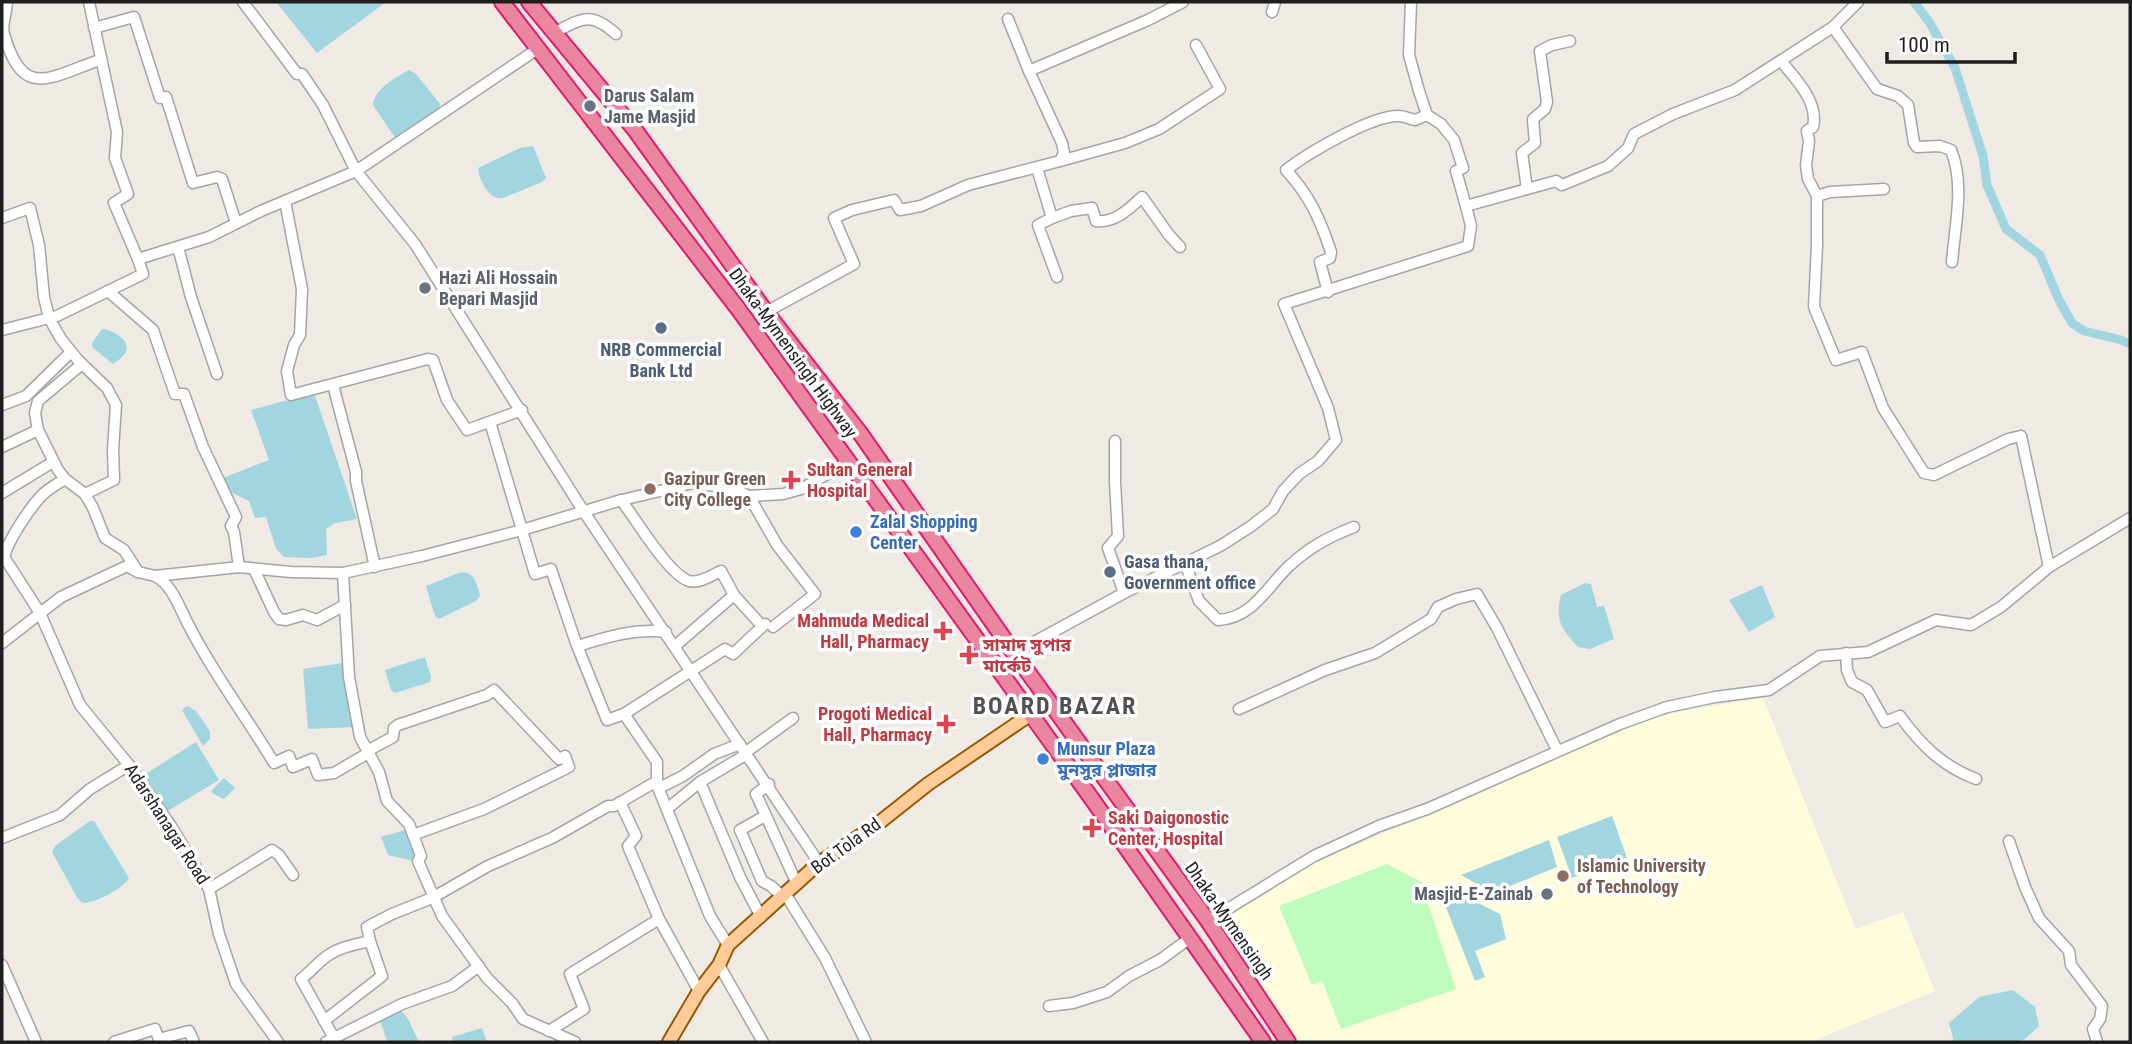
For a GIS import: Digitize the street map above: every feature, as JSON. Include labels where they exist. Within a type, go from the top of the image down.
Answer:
[{"type":"highway","name":"Dhaka-Mymensingh Highway","points":[[502,2],[732,300],[1031,714],[1263,1042]]},
{"type":"highway","name":"Dhaka-Mymensingh Highway","points":[[529,2],[635,130],[766,312],[860,433],[1014,653]]},
{"type":"highway","name":"Dhaka-Mymensingh","points":[[1014,653],[1208,921],[1288,1042]]},
{"type":"main road","name":"Bot Tola Rd","points":[[669,1042],[699,991],[719,965],[728,945],[820,863],[875,826],[928,784],[1031,714]]},
{"type":"street","points":[[7,2],[3,33],[16,65],[26,77],[34,80],[50,77],[100,60]]},
{"type":"street","points":[[2,330],[49,318],[144,274],[114,203],[128,194],[115,158],[117,132],[89,2]]},
{"type":"street","points":[[243,2],[297,74],[302,74],[356,172],[415,244],[584,512],[820,863]]},
{"type":"street","points":[[1029,71],[1148,20],[1183,2]]},
{"type":"street","points":[[1014,653],[1124,593],[1220,546],[1273,509],[1283,491],[1299,474],[1318,461],[1336,440],[1328,408],[1284,304],[1468,246],[1471,226],[1456,171],[1463,168],[1454,140],[1441,124],[1427,115],[1409,55],[1410,2]]},
{"type":"street","points":[[1466,206],[1556,181],[1562,185],[1608,166],[1628,148],[1634,134],[1673,114],[1735,90],[1833,27],[1858,2]]},
{"type":"street","points":[[94,28],[134,17],[160,98],[166,97],[193,183],[217,177],[222,179],[236,223]]},
{"type":"street","points":[[554,33],[577,21],[590,19],[601,21],[616,34]]},
{"type":"street","points":[[1008,19],[1062,143],[1064,153],[1060,161]]},
{"type":"street","points":[[1833,27],[1877,89],[1898,96],[1908,105],[1913,143],[1917,147],[1940,146],[1951,150],[1959,179],[1952,261]]},
{"type":"street","points":[[1527,189],[1522,153],[1535,143],[1533,119],[1545,109],[1546,102],[1540,51],[1570,41]]},
{"type":"street","points":[[766,312],[854,264],[834,218],[852,210],[894,200],[900,210],[921,206],[968,184],[1125,143],[1159,129],[1220,89],[1196,45]]},
{"type":"street","points":[[138,259],[209,237],[285,201],[356,172],[539,48]]},
{"type":"street","points":[[1781,61],[1809,99],[1815,121],[1813,127],[1807,131],[1809,141],[1806,165],[1808,179],[1817,196],[1814,307],[1836,360],[1862,352],[1883,408],[1924,473],[1934,475],[2008,439],[2021,436],[2049,567]]},
{"type":"street","points":[[1328,292],[1320,262],[1330,258],[1331,252],[1318,215],[1300,186],[1286,170],[1324,145],[1380,118],[1400,116],[1415,120],[1427,115]]},
{"type":"street","points":[[1037,168],[1052,218]]},
{"type":"street","points":[[1817,196],[1830,192],[1884,189]]},
{"type":"street","points":[[1057,277],[1038,225],[1071,211],[1092,208],[1096,221],[1102,221],[1125,214],[1142,197],[1180,247]]},
{"type":"street","points":[[285,201],[302,289],[300,335],[294,345],[287,372],[292,395],[428,359],[433,360],[447,400],[467,430],[522,410]]},
{"type":"street","points":[[2,218],[30,208],[39,245],[44,297],[49,318],[61,339],[107,388],[116,405],[114,480],[85,494]]},
{"type":"street","points":[[178,247],[191,297],[218,374]]},
{"type":"street","points":[[107,291],[153,330],[175,394],[184,394],[203,447],[236,517],[232,526],[239,567]]},
{"type":"street","points":[[2,405],[26,396],[72,352]]},
{"type":"street","points":[[82,364],[38,401],[35,413],[38,430],[65,480],[85,494],[105,538],[124,550],[138,572]]},
{"type":"street","points":[[333,385],[356,472],[375,567]]},
{"type":"street","points":[[490,422],[535,574],[551,569],[607,720],[624,714],[725,649],[733,654],[767,625],[815,594],[777,545],[749,496]]},
{"type":"street","points":[[2,447],[38,430]]},
{"type":"street","points":[[1115,441],[1118,536],[1108,548],[1124,593]]},
{"type":"street","points":[[155,576],[239,567],[343,573],[522,530],[621,500],[693,483],[730,488],[749,496],[783,494],[801,489],[848,461]]},
{"type":"street","points":[[2,493],[53,462]]},
{"type":"street","name":"Adarshanagar Road","points":[[65,480],[43,494],[5,554],[40,613],[80,705],[130,765],[209,889],[219,934],[236,984],[278,1042]]},
{"type":"street","points":[[621,500],[681,576],[695,581],[721,571],[734,595],[767,625]]},
{"type":"street","points":[[1208,921],[1314,856],[1557,750],[1668,707],[1715,696],[1769,690],[1821,656],[1868,652],[1936,620],[1971,625],[2001,607],[2049,567],[2130,517]]},
{"type":"street","points":[[1185,563],[1199,601],[1218,620],[1233,618],[1257,603],[1290,565],[1324,538],[1354,527]]},
{"type":"street","points":[[2,643],[61,597],[127,566],[162,579],[201,651],[274,763],[289,755],[293,767],[312,759],[318,775],[334,773],[393,737],[394,728],[398,725],[487,695],[494,690],[559,759],[565,757],[569,767],[535,785],[413,835]]},
{"type":"street","points":[[254,569],[279,618],[286,620],[303,615],[317,620],[345,605]]},
{"type":"street","points":[[343,573],[349,677],[360,737],[369,751],[387,801],[409,824],[421,856],[418,861],[432,898],[442,916],[523,1019],[575,1042]]},
{"type":"street","points":[[1239,709],[1325,670],[1375,653],[1431,619],[1438,607],[1477,594],[1557,750]]},
{"type":"street","points":[[675,646],[734,595]]},
{"type":"street","points":[[578,646],[644,631],[666,632]]},
{"type":"street","points":[[1846,653],[1847,670],[1852,682],[1867,690],[1885,722],[1900,716],[1915,737],[1934,756],[1976,779]]},
{"type":"street","points":[[624,714],[657,762],[658,785],[667,809],[710,916],[728,945]]},
{"type":"street","points":[[667,809],[699,782],[793,718]]},
{"type":"street","points":[[324,1021],[382,976],[367,927],[432,898],[488,866],[552,838],[608,806],[614,806],[683,776],[713,754],[744,750]]},
{"type":"street","points":[[2,838],[60,814],[90,789],[130,765]]},
{"type":"street","points":[[699,782],[740,877],[761,917]]},
{"type":"street","points":[[769,784],[756,794],[797,884]]},
{"type":"street","points":[[620,802],[636,836],[628,846],[659,919],[699,991]]},
{"type":"street","points":[[765,816],[740,830],[762,881],[784,896],[825,958],[866,1042]]},
{"type":"street","points":[[2009,841],[2039,918],[2069,950],[2071,965],[2102,1006],[2100,1019],[2093,1029],[2097,1042]]},
{"type":"street","points":[[209,889],[272,850],[293,875]]},
{"type":"street","points":[[549,1031],[584,1009],[570,974],[659,919]]},
{"type":"street","points":[[1049,1006],[1073,1003],[1107,992],[1190,938]]},
{"type":"street","points":[[370,941],[332,952],[301,979],[324,1021],[330,1040],[402,1004],[452,986],[479,965]]},
{"type":"street","points":[[2,965],[5,977],[36,1042]]},
{"type":"street","points":[[719,965],[763,1042]]},
{"type":"street","points":[[114,1042],[155,1028],[159,1039],[189,1031],[194,1042]]},
{"type":"shaded area","name":"Islamic University of Technology","points":[[1763,698],[1856,929],[1903,912],[1935,991],[1811,1042],[1298,1042],[1215,922],[1263,891],[1318,861],[1457,802],[1517,772],[1642,721],[1688,710]]},
{"type":"green space","points":[[1387,864],[1421,882],[1456,989],[1341,1029],[1322,981],[1312,985],[1279,906]]},
{"type":"water","points":[[276,2],[386,2],[317,53]]},
{"type":"water","points":[[409,70],[416,74],[440,104],[439,110],[396,139],[373,105],[374,99],[381,89]]},
{"type":"water","points":[[533,146],[546,178],[503,198],[489,193],[480,178],[478,168],[520,148]]},
{"type":"water","points":[[102,329],[115,333],[126,343],[125,353],[113,364],[92,347]]},
{"type":"water","points":[[314,393],[357,519],[335,523],[326,529],[327,555],[311,558],[284,557],[276,549],[266,517],[255,518],[249,501],[228,491],[223,478],[269,460],[251,410]]},
{"type":"water","points":[[461,572],[472,576],[480,596],[476,601],[439,619],[435,616],[426,586]]},
{"type":"water","points":[[1585,583],[1591,584],[1597,607],[1604,606],[1614,639],[1590,649],[1578,647],[1559,618],[1561,595]]},
{"type":"water","points":[[1762,585],[1775,617],[1749,632],[1729,600]]},
{"type":"water","points":[[425,657],[430,682],[395,693],[391,690],[385,670]]},
{"type":"water","points":[[342,663],[354,727],[308,729],[303,669]]},
{"type":"water","points":[[187,706],[196,711],[210,731],[210,739],[203,746],[182,710]]},
{"type":"water","points":[[196,742],[219,780],[166,812],[144,775]]},
{"type":"water","points":[[224,778],[235,788],[224,799],[212,793],[212,790]]},
{"type":"water","points":[[1612,816],[1627,858],[1572,878],[1557,837]]},
{"type":"water","points":[[90,821],[94,821],[129,878],[108,895],[83,903],[78,899],[52,852],[55,846]]},
{"type":"water","points":[[408,829],[419,855],[414,861],[388,855],[381,837]]},
{"type":"water","points":[[1549,840],[1557,867],[1493,893],[1461,875]]},
{"type":"water","points":[[1444,886],[1500,914],[1506,939],[1475,951],[1485,977],[1475,981],[1438,887]]},
{"type":"water","points":[[2013,990],[2035,1007],[2039,1026],[2025,1039],[2017,1042],[1954,1042],[1949,1023],[1979,997]]},
{"type":"water","points":[[400,1009],[419,1042],[387,1042],[380,1020]]},
{"type":"water","points":[[482,1028],[487,1042],[453,1042],[452,1037]]},
{"type":"waterway","points":[[1914,2],[1930,23],[1955,68],[1983,156],[1987,185],[2006,229],[2040,255],[2072,323],[2084,331],[2130,344]]},
{"type":"place","name":"Darus Salam Jame Masjid","points":[[590,106]]},
{"type":"place","name":"Hazi Ali Hossain Bepari Masjid","points":[[425,288]]},
{"type":"place","name":"NRB Commercial Bank Ltd","points":[[661,328]]},
{"type":"place","name":"Sultan General Hospital","points":[[791,480]]},
{"type":"place","name":"Gazipur Green City College","points":[[650,489]]},
{"type":"place","name":"Zalal Shopping Center","points":[[856,532]]},
{"type":"place","name":"Gasa thana, Government office","points":[[1110,572]]},
{"type":"place","name":"Mahmuda Medical Hall, Pharmacy","points":[[943,631]]},
{"type":"place","name":"সামাদ সুপার মার্কেট","points":[[969,655]]},
{"type":"place","name":"Progoti Medical Hall, Pharmacy","points":[[946,724]]},
{"type":"place","name":"Munsur Plaza মুনসুর প্লাজার","points":[[1043,759]]},
{"type":"place","name":"Saki Daigonostic Center, Hospital","points":[[1092,828]]},
{"type":"place","name":"Islamic University of Technology","points":[[1563,876]]},
{"type":"place","name":"Masjid-E-Zainab","points":[[1547,894]]},
{"type":"district","name":"BOARD BAZAR","points":[[1055,706]]}]
